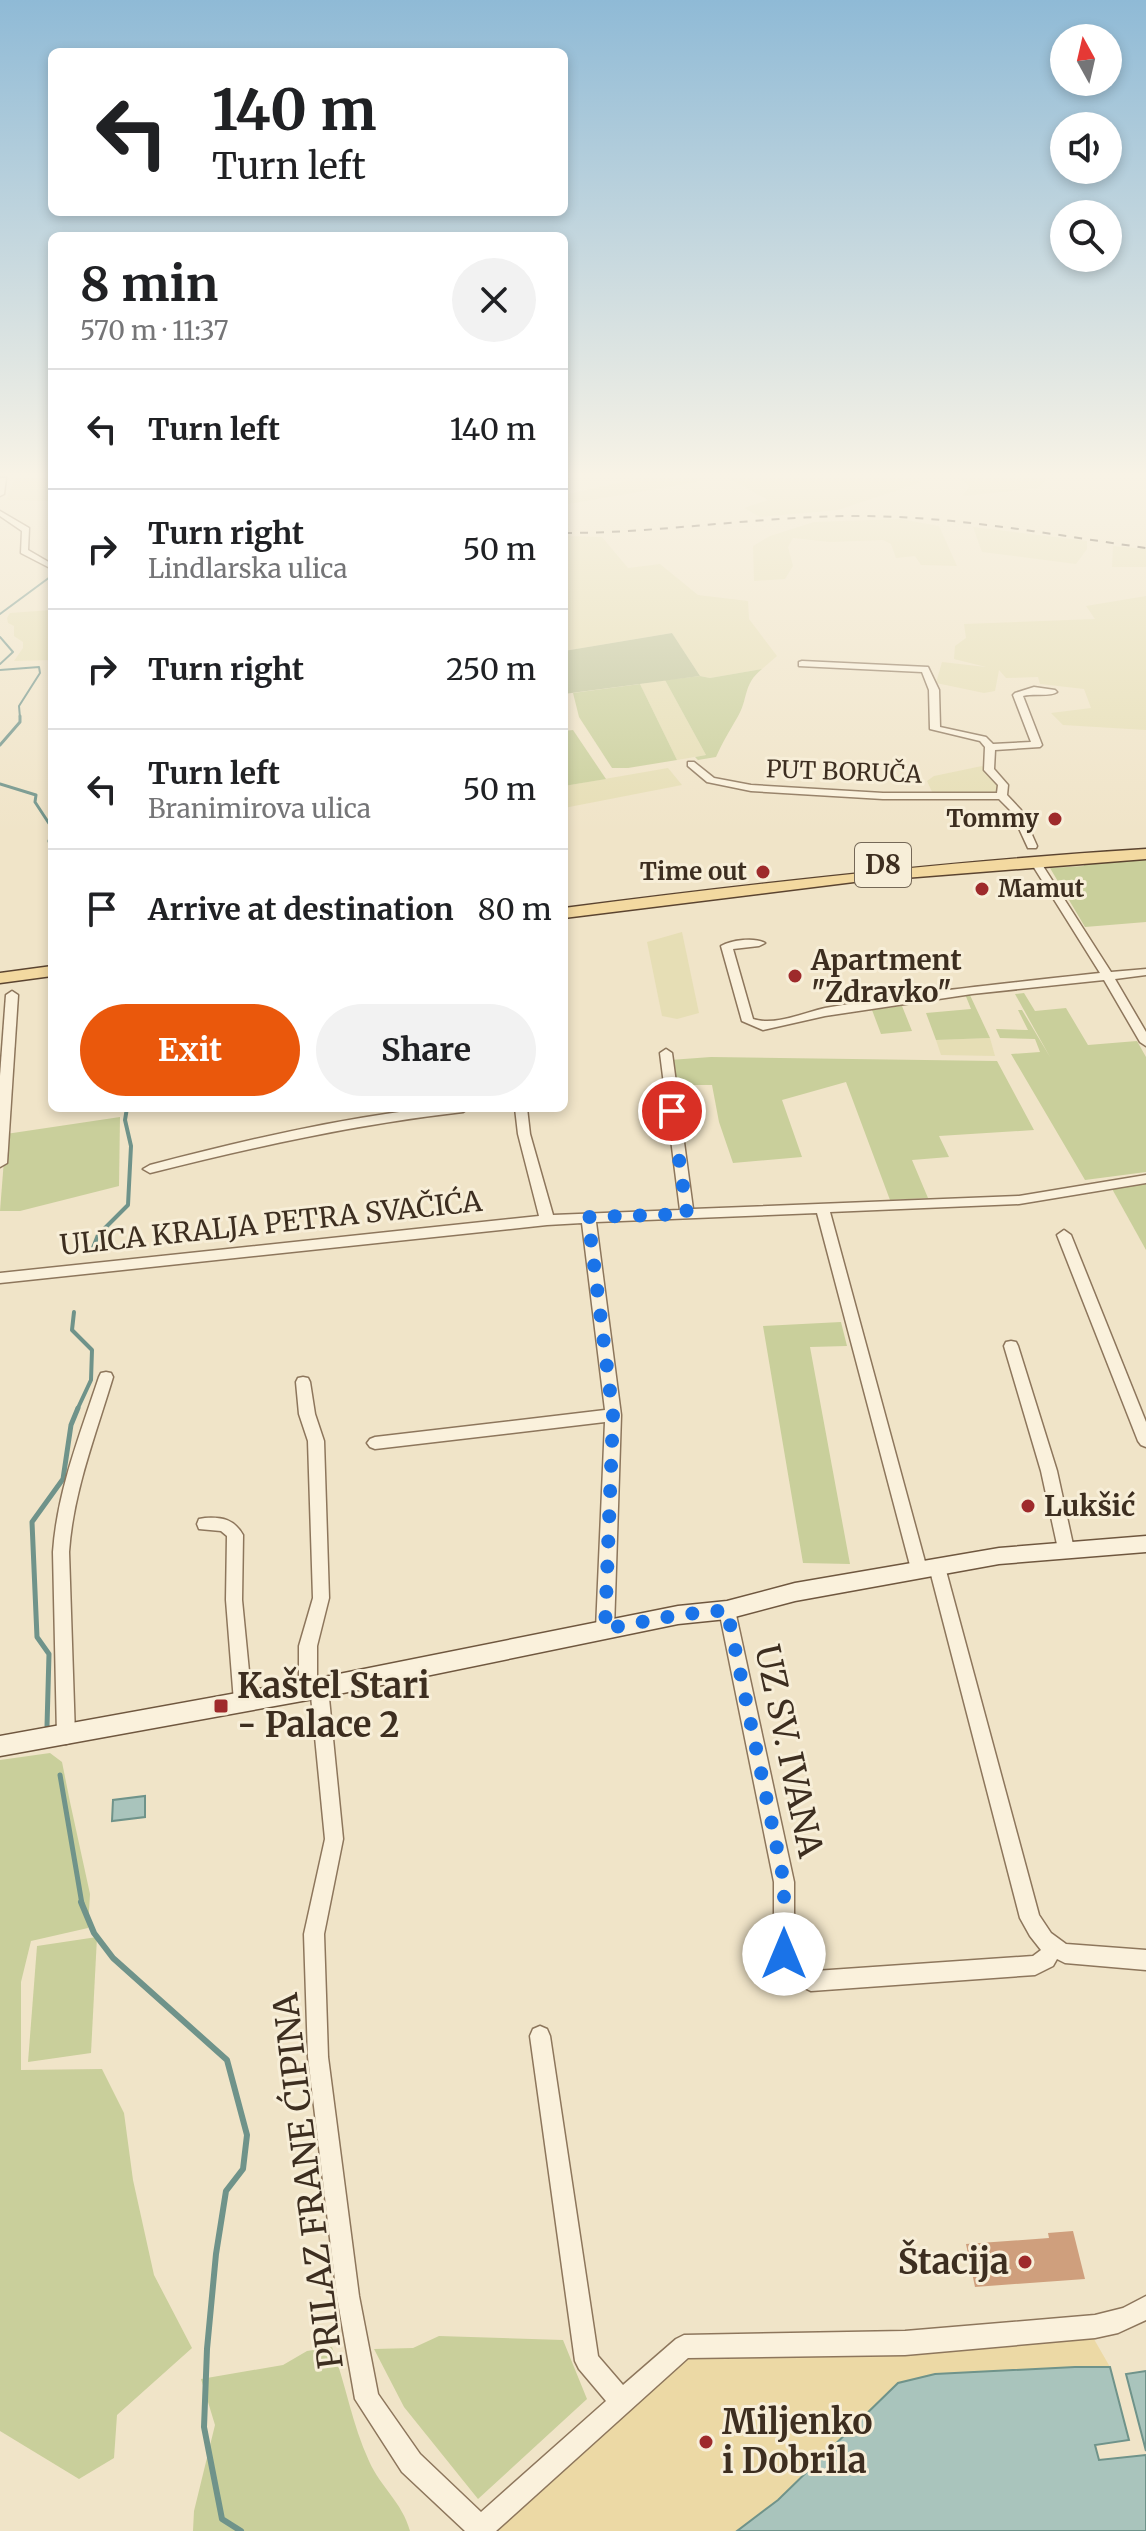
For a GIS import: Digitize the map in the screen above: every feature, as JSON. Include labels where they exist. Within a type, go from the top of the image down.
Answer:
[{"type":"main road","name":"D8","points":[[568,903],[837,869],[1146,844]]},
{"type":"main road","name":"D8","points":[[568,912],[781,884],[1024,861],[1146,854]]},
{"type":"main road","points":[[0,978],[48,972]]},
{"type":"main road","points":[[6,992],[48,983]]},
{"type":"main road","points":[[0,1746],[314,1689],[678,1615],[727,1610],[795,1592],[928,1568],[1066,1549],[1146,1544]]},
{"type":"street","points":[[802,664],[925,669],[934,690],[935,729],[983,739],[990,747],[989,770],[1003,785],[1002,796],[1016,810],[1032,846]]},
{"type":"street","points":[[990,747],[1037,745],[1018,695],[1034,690],[1052,692]]},
{"type":"street","name":"PUT BORUČA","points":[[691,764],[711,780],[751,788],[883,796],[1002,796]]},
{"type":"street","points":[[1038,866],[1146,1042]]},
{"type":"street","points":[[759,943],[727,946],[748,1021],[763,1026],[825,1012],[972,990],[1146,972]]},
{"type":"street","points":[[0,1163],[6,992]]},
{"type":"street","points":[[666,1053],[687,1214]]},
{"type":"street","points":[[150,1169],[249,1144],[379,1117],[426,1112]]},
{"type":"street","points":[[522,1112],[547,1220]]},
{"type":"street","points":[[605,1629],[613,1415],[588,1217],[1019,1200],[1146,1179]]},
{"type":"street","points":[[822,1208],[1030,1918],[1039,1935],[1053,1949],[1065,1953],[1146,1960]]},
{"type":"street","name":"ULICA KRALJA PETRA SVAČIĆA","points":[[0,1278],[588,1217]]},
{"type":"street","points":[[1064,1235],[1146,1441]]},
{"type":"street","points":[[1011,1346],[1049,1471],[1066,1549]]},
{"type":"street","points":[[66,1736],[63,1523],[106,1377]]},
{"type":"street","name":"PRILAZ FRANE ĆIPINA","points":[[303,1382],[307,1414],[316,1441],[321,1598],[308,1646],[334,1839],[314,1934],[318,2057],[348,2296],[367,2399],[411,2463],[479,2530]]},
{"type":"street","points":[[375,1443],[613,1415]]},
{"type":"street","points":[[205,1524],[224,1524],[231,1527],[235,1535],[234,1600],[243,1702]]},
{"type":"street","name":"UZ SV. IVANA","points":[[727,1610],[784,1882],[784,1954],[811,1981],[1035,1965],[1046,1959],[1053,1949]]},
{"type":"street","points":[[540,2036],[587,2361],[622,2402]]},
{"type":"street","points":[[479,2530],[684,2347],[905,2343],[1072,2329],[1107,2325],[1146,2307]]},
{"type":"shaded area","points":[[568,596],[707,596],[748,601],[749,619],[777,656],[762,669],[710,678],[700,676],[672,633],[568,650]]},
{"type":"shaded area","points":[[1146,596],[1146,730],[1063,725],[1051,713],[1091,708],[1084,689],[1040,684],[1038,677],[1006,678],[999,670],[995,691],[984,693],[936,683],[942,662],[986,667],[954,659],[955,646],[966,638],[964,624],[1095,619],[1086,606]]},
{"type":"shaded area","points":[[48,610],[48,660],[14,661],[23,648],[23,642],[14,636],[14,626],[8,623],[10,613]]},
{"type":"shaded area","points":[[665,680],[706,755],[677,760],[640,684]]},
{"type":"shaded area","points":[[982,766],[998,784],[1000,792],[933,794],[927,781],[934,776]]},
{"type":"shaded area","points":[[668,768],[682,785],[568,807],[568,785]]},
{"type":"shaded area","points":[[682,932],[699,1013],[677,1019],[662,1016],[647,942]]},
{"type":"shaded area","points":[[990,1038],[995,1056],[941,1055],[936,1040]]},
{"type":"green space","points":[[672,633],[700,676],[568,693],[568,650]]},
{"type":"green space","points":[[762,669],[751,681],[741,711],[716,757],[698,760],[695,757],[706,755],[665,680],[700,676],[710,678]]},
{"type":"green space","points":[[640,684],[677,760],[612,768],[579,717],[573,693]]},
{"type":"green space","points":[[573,730],[606,779],[568,785],[568,731]]},
{"type":"green space","points":[[1146,858],[1146,922],[1085,927],[1050,868],[1084,866],[1082,862]]},
{"type":"green space","points":[[969,993],[990,1038],[936,1040],[926,1013],[971,1009],[965,994]]},
{"type":"green space","points":[[1024,993],[1035,1011],[1066,1008],[1088,1045],[1137,1041],[1146,1057],[1146,1172],[1085,1180],[1011,1054],[1040,1052],[1035,1039],[1000,1038],[996,1029],[1028,1030],[1018,1010],[1022,1010],[1050,1057],[1015,994]]},
{"type":"green space","points":[[902,1006],[912,1031],[881,1034],[872,1010]]},
{"type":"green space","points":[[711,1057],[997,1061],[1034,1130],[939,1136],[949,1157],[912,1160],[928,1198],[890,1200],[846,1082],[782,1100],[802,1157],[733,1163],[719,1122],[712,1085],[674,1085],[670,1060]]},
{"type":"green space","points":[[120,1117],[119,1186],[20,1211],[0,1211],[6,1134]]},
{"type":"green space","points":[[1146,1183],[1146,1250],[1111,1187]]},
{"type":"green space","points":[[841,1322],[847,1346],[810,1347],[850,1564],[803,1563],[763,1326]]},
{"type":"green space","points":[[50,1753],[62,1762],[90,1894],[88,1928],[31,1941],[21,1982],[21,2070],[102,2069],[124,2113],[133,2180],[154,2275],[192,2348],[117,2415],[114,2458],[79,2479],[0,2431],[0,1760]]},
{"type":"green space","points":[[97,1937],[91,2053],[28,2062],[37,1946]]},
{"type":"green space","points":[[439,2336],[563,2340],[587,2399],[478,2499],[404,2407],[374,2349],[413,2348]]},
{"type":"green space","points":[[332,2347],[369,2461],[402,2512],[410,2531],[193,2531],[194,2511],[215,2425],[201,2379],[283,2365],[307,2351]]},
{"type":"sand","name":"Miljenko i Dobrila","points":[[1087,2327],[1110,2367],[935,2374],[898,2383],[778,2500],[737,2531],[471,2531],[684,2347]]},
{"type":"water","points":[[145,1796],[145,1817],[112,1821],[113,1800]]},
{"type":"water","points":[[1110,2367],[1129,2440],[1095,2445],[1099,2460],[1146,2455],[1146,2531],[737,2531],[778,2500],[898,2383],[935,2374]]},
{"type":"water","points":[[1146,2371],[1146,2451],[1126,2374]]},
{"type":"building","name":"Štacija","points":[[1073,2231],[1085,2279],[975,2287],[966,2244],[1049,2238],[1048,2233]]},
{"type":"waterway","points":[[0,614],[24,596]]},
{"type":"waterway","points":[[0,637],[13,652],[0,664]]},
{"type":"waterway","points":[[0,670],[39,667],[40,673],[19,706],[20,718]]},
{"type":"waterway","points":[[0,745],[20,718]]},
{"type":"waterway","points":[[0,784],[36,795],[35,802],[48,822]]},
{"type":"waterway","points":[[91,1253],[98,1235],[128,1205],[131,1146],[125,1120],[126,1112]]},
{"type":"waterway","points":[[74,1312],[72,1330],[92,1350],[91,1380],[77,1410]]},
{"type":"waterway","points":[[47,1726],[49,1654],[37,1637],[32,1522],[63,1479],[71,1425],[78,1408]]},
{"type":"waterway","points":[[60,1775],[82,1904]]},
{"type":"waterway","points":[[81,1902],[94,1933],[113,1958],[227,2060],[247,2135],[243,2169],[226,2191],[216,2254],[207,2349],[204,2427],[222,2519],[241,2531]]},
{"type":"place","name":"Tommy","points":[[1055,819]]},
{"type":"place","name":"Time out","points":[[763,872]]},
{"type":"place","name":"Mamut","points":[[982,889]]},
{"type":"place","name":"Apartment \"Zdravko\"","points":[[795,976]]},
{"type":"place","name":"Lukšić","points":[[1028,1506]]},
{"type":"place","name":"Kaštel Stari - Palace 2","points":[[221,1706]]},
{"type":"place","name":"Štacija","points":[[1025,2262]]},
{"type":"place","name":"Miljenko i Dobrila","points":[[706,2442]]},
{"type":"route","points":[[672,1111],[687,1214],[588,1217],[613,1415],[605,1629],[678,1615],[727,1610],[784,1882],[784,1954]]}]
